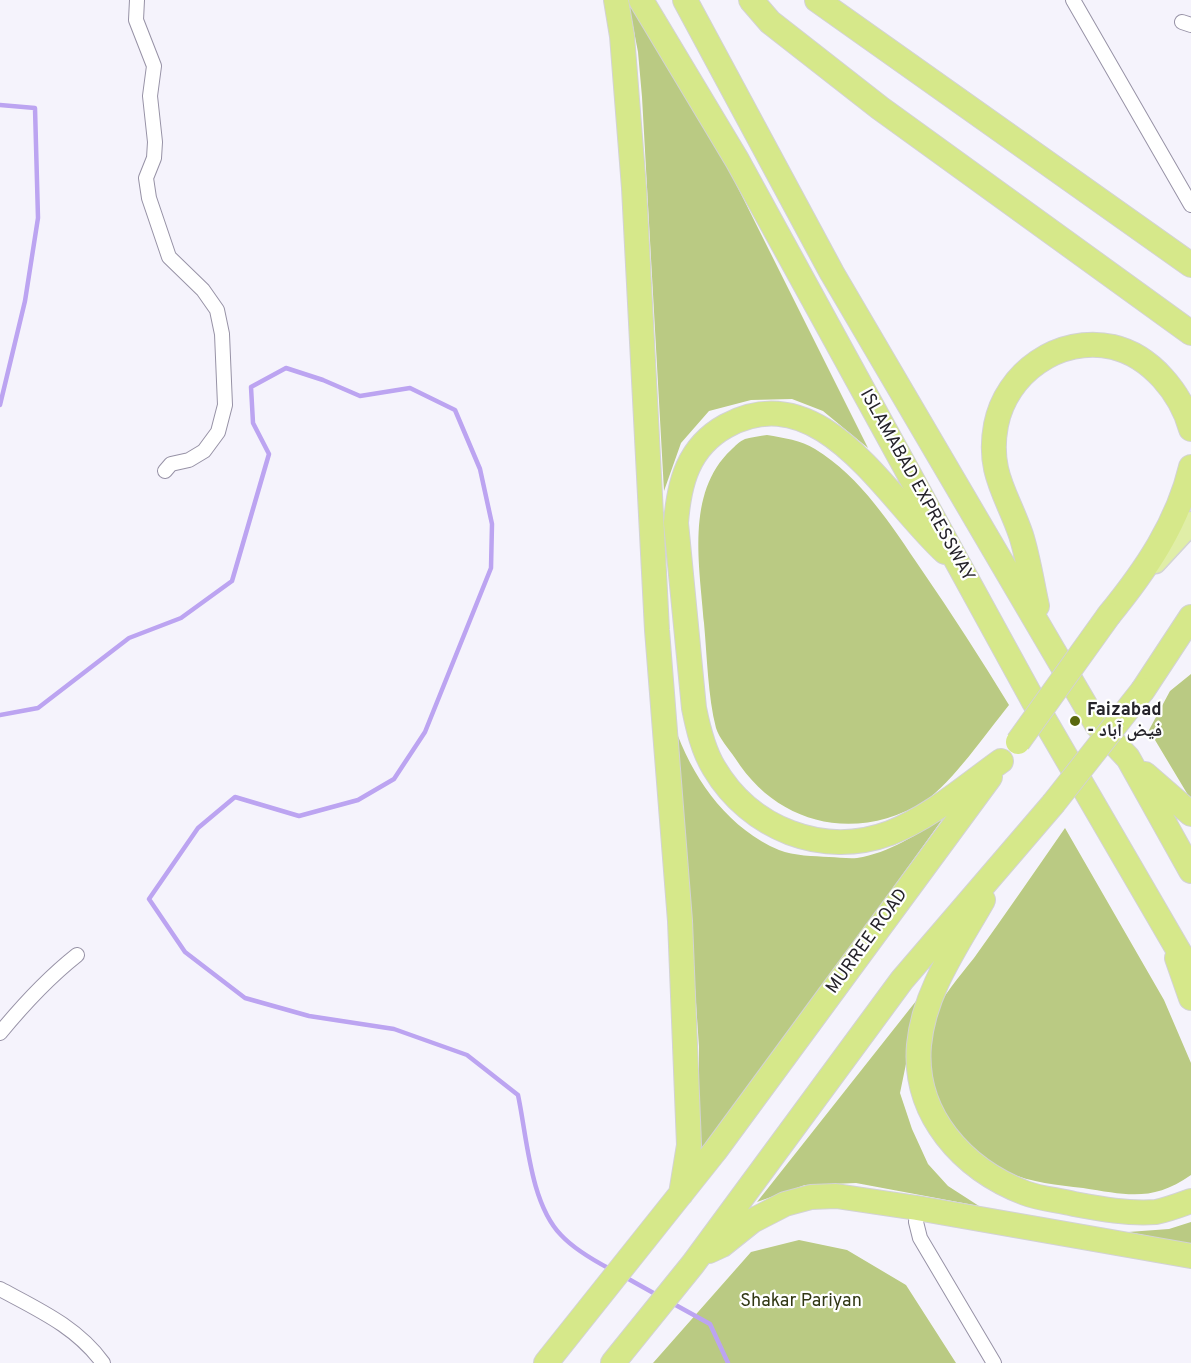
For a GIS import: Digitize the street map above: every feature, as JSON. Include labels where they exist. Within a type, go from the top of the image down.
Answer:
[{"type":"highway","points":[[616,0],[622,36],[634,188],[657,630],[680,921],[689,1145],[681,1194]]},
{"type":"highway","name":"ISLAMABAD EXPRESSWAY","points":[[641,0],[737,160],[1034,702],[1191,972]]},
{"type":"highway","name":"ISLAMABAD EXPRESSWAY","points":[[685,0],[832,273],[1097,725],[1128,758],[1191,871]]},
{"type":"highway","points":[[751,0],[770,22],[880,108],[1191,333]]},
{"type":"highway","points":[[817,0],[1191,265]]},
{"type":"highway","points":[[1042,628],[1021,535],[999,488],[995,464],[996,425],[1003,403],[1014,385],[1045,357],[1065,349],[1091,346],[1112,347],[1134,355],[1172,388],[1187,414],[1191,429]]},
{"type":"highway","points":[[960,565],[924,533],[850,451],[816,425],[788,414],[763,412],[743,417],[724,427],[702,444],[687,465],[679,492],[676,523],[694,708],[700,736],[713,767],[730,791],[751,811],[773,825],[817,841],[866,840],[919,819],[1001,761]]},
{"type":"highway","points":[[1134,585],[1175,517],[1191,467]]},
{"type":"highway","name":"MURREE ROAD","points":[[546,1363],[681,1194],[1001,761],[1018,742],[1109,615],[1134,585]]},
{"type":"highway","points":[[613,1363],[696,1260],[902,980],[1053,804],[1150,681],[1191,617]]},
{"type":"highway","points":[[1150,681],[1191,654]]},
{"type":"highway","points":[[1128,758],[1191,814]]},
{"type":"highway","points":[[1015,846],[938,977],[925,1015],[920,1079],[928,1107],[940,1130],[956,1150],[980,1170],[1026,1194],[1112,1211],[1157,1212],[1191,1201]]},
{"type":"highway","points":[[1171,939],[1191,998]]},
{"type":"highway","points":[[696,1260],[722,1245],[752,1221],[785,1204],[811,1197],[836,1197],[917,1208],[1191,1256]]},
{"type":"main road","name":"MURREE ROAD","points":[[1134,585],[1191,523]]},
{"type":"street","points":[[137,0],[136,20],[154,66],[150,96],[155,142],[154,158],[146,178],[148,198],[169,257],[203,290],[217,310],[222,334],[225,405],[218,432],[204,451],[189,460],[171,464],[165,471]]},
{"type":"street","points":[[1074,0],[1191,204]]},
{"type":"street","points":[[0,1033],[36,995],[44,982],[77,955]]},
{"type":"street","points":[[917,1208],[916,1222],[920,1238],[994,1363]]},
{"type":"street","points":[[0,1289],[67,1325],[94,1350],[104,1363]]},
{"type":"green space","points":[[628,0],[632,0],[730,172],[868,448],[823,411],[792,399],[751,400],[709,411],[681,443],[664,491],[642,97],[638,52]]},
{"type":"green space","points":[[767,435],[810,446],[832,460],[861,488],[910,553],[1009,705],[969,756],[935,793],[925,801],[899,814],[873,822],[846,824],[821,821],[796,813],[773,799],[753,781],[719,736],[716,728],[709,690],[700,578],[701,509],[716,467],[731,450],[745,439]]},
{"type":"green space","points":[[1191,674],[1191,800],[1149,730],[1170,691]]},
{"type":"green space","points":[[678,736],[695,771],[717,803],[746,830],[785,852],[847,858],[869,856],[903,842],[944,817],[699,1157],[699,1047]]},
{"type":"green space","points":[[1065,828],[1164,1000],[1191,1063],[1191,1175],[1177,1184],[1152,1193],[1126,1194],[1054,1185],[1026,1179],[1008,1172],[969,1146],[942,1109],[934,1088],[930,1066],[930,1043],[934,1019],[941,1002],[986,942]]},
{"type":"green space","points":[[920,996],[900,1093],[912,1129],[928,1164],[948,1186],[979,1206],[856,1183],[805,1185],[757,1202]]},
{"type":"green space","points":[[1191,1222],[1191,1244],[1128,1232],[1169,1229]]},
{"type":"green space","name":"Shakar Pariyan","points":[[799,1240],[847,1250],[906,1285],[956,1363],[653,1363],[751,1252]]},
{"type":"waterway","points":[[0,105],[35,108],[38,218],[25,301],[0,405]]},
{"type":"waterway","points":[[0,715],[38,708],[129,638],[181,618],[232,581],[269,454],[253,423],[251,387],[286,368],[323,380],[360,396],[410,388],[455,410],[480,469],[492,524],[491,568],[425,732],[394,779],[358,800],[299,816],[235,797],[198,828],[149,899],[185,952],[245,998],[309,1016],[394,1029],[467,1055],[518,1095],[531,1169],[542,1206],[561,1235],[590,1258],[610,1269]]},
{"type":"waterway","points":[[625,1277],[657,1295]]},
{"type":"waterway","points":[[672,1303],[710,1324],[728,1363]]},
{"type":"place","name":"Faizabad - فیض آباد","points":[[1075,721]]}]
